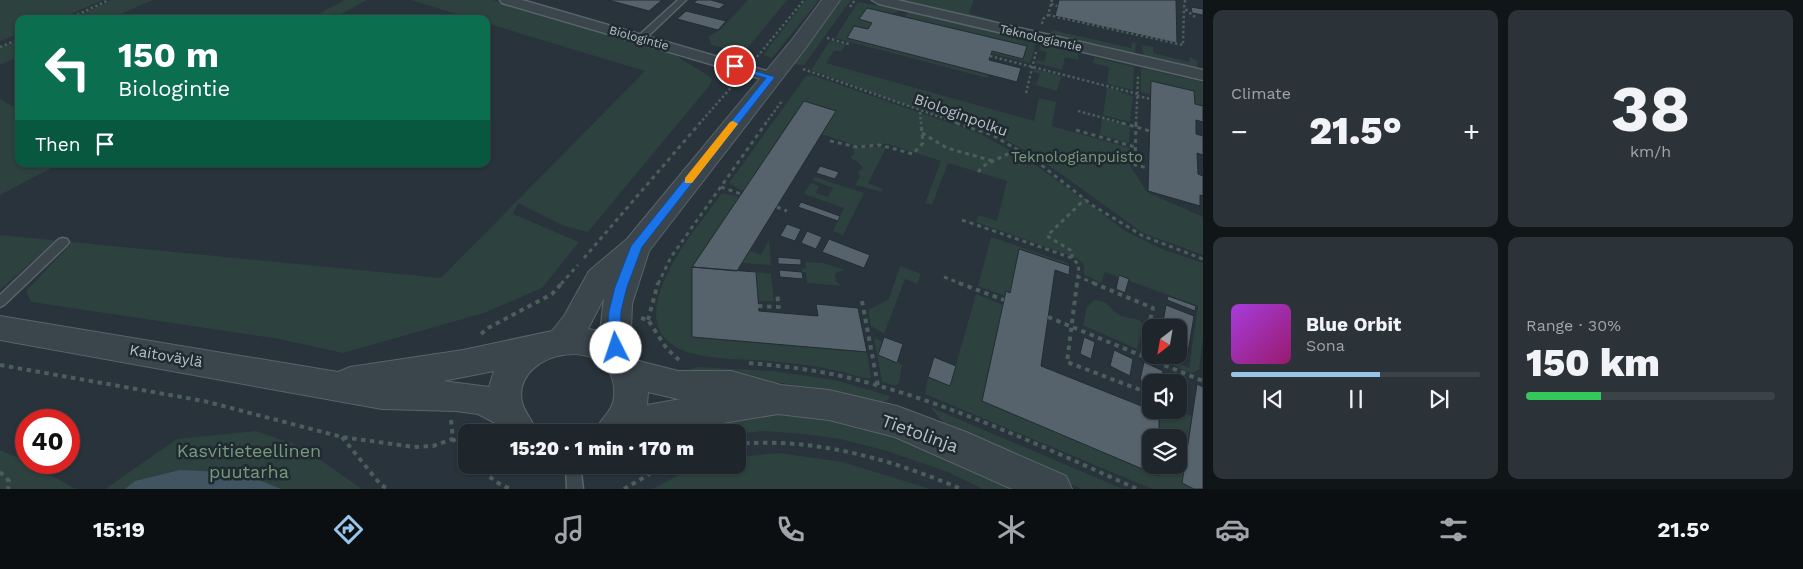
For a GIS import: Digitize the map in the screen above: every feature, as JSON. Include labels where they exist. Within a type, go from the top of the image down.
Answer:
[{"type":"street","name":"Biologintie","points":[[507,0],[771,77]]},
{"type":"street","name":"Teknologiantie","points":[[879,0],[1203,76]]},
{"type":"street","points":[[513,422],[504,397],[506,383],[517,364],[575,325],[599,279],[637,246],[771,77],[840,4]]},
{"type":"street","points":[[620,424],[626,416],[631,386],[613,336],[615,311],[621,287],[637,246]]},
{"type":"street","name":"Kaitoväylä","points":[[0,328],[382,394],[456,396],[483,400],[513,422]]},
{"type":"street","name":"Kaitoväylä","points":[[331,384],[463,364],[548,344],[579,340],[594,343],[608,350],[623,366]]},
{"type":"street","name":"Tietolinja","points":[[623,366],[678,385],[731,385],[781,400],[829,405],[896,422],[953,444],[1053,489]]},
{"type":"street","name":"Tietolinja","points":[[636,424],[648,420],[781,400]]},
{"type":"lane","points":[[640,39],[682,0]]},
{"type":"lane","points":[[0,302],[63,242]]},
{"type":"lane","points":[[573,474],[575,489]]},
{"type":"path","points":[[77,15],[109,0]]},
{"type":"path","points":[[552,294],[747,70],[804,0]]},
{"type":"path","points":[[840,4],[855,0]]},
{"type":"path","points":[[1052,0],[1048,15],[1183,45],[1182,18],[1185,0]]},
{"type":"path","points":[[1051,4],[1058,6]]},
{"type":"path","points":[[1184,8],[1196,16]]},
{"type":"path","points":[[822,46],[833,30]]},
{"type":"path","points":[[1140,35],[1134,147],[1135,165],[1148,168]]},
{"type":"path","points":[[827,38],[849,44]]},
{"type":"path","points":[[0,47],[15,41]]},
{"type":"path","points":[[990,56],[1150,99]]},
{"type":"path","points":[[798,77],[810,62]]},
{"type":"path","name":"Biologinpolku","points":[[804,69],[920,112],[992,135],[1018,149],[1085,199],[1143,236],[1203,259]]},
{"type":"path","points":[[648,320],[660,276],[671,257],[787,93]]},
{"type":"path","points":[[1078,111],[1150,130]]},
{"type":"path","points":[[830,141],[857,147],[880,145],[912,154],[922,143],[920,112]]},
{"type":"path","points":[[1076,130],[1134,147]]},
{"type":"path","points":[[922,132],[948,148],[993,161]]},
{"type":"path","points":[[978,172],[985,164],[1018,149]]},
{"type":"path","points":[[721,187],[741,194]]},
{"type":"path","points":[[1072,258],[1072,251],[1047,236],[1056,230],[1066,216],[1085,199]]},
{"type":"path","points":[[777,207],[787,211]]},
{"type":"path","points":[[962,220],[977,227],[1072,258],[1079,264],[1067,362],[1142,391]]},
{"type":"path","points":[[1077,276],[1153,308],[1150,319]]},
{"type":"path","points":[[944,277],[1004,300]]},
{"type":"path","points":[[758,306],[779,307],[777,294]]},
{"type":"path","points":[[862,301],[878,386]]},
{"type":"path","points":[[1048,317],[1142,355]]},
{"type":"path","points":[[1163,364],[1203,381]]},
{"type":"path","points":[[0,365],[204,401],[342,437],[414,447],[433,446],[453,438]]},
{"type":"path","points":[[342,437],[381,485],[388,489]]},
{"type":"path","points":[[746,442],[814,446],[885,460],[961,489]]},
{"type":"path","points":[[0,472],[9,481],[8,489]]},
{"type":"path","points":[[487,474],[496,482],[510,489]]},
{"type":"path","points":[[624,489],[650,474]]},
{"type":"path","points":[[494,489],[496,482]]},
{"type":"green space","points":[[0,0],[103,0],[68,15],[15,15],[15,35],[0,41]]},
{"type":"green space","points":[[112,0],[153,0],[118,15],[80,15]]},
{"type":"green space","points":[[345,0],[367,0],[339,15],[317,15]]},
{"type":"green space","points":[[411,0],[493,0],[676,55],[712,79],[710,85],[588,232],[562,225],[518,203],[513,214],[579,242],[542,288],[484,313],[343,353],[279,339],[31,302],[26,291],[71,244],[54,242],[0,290],[0,235],[441,278],[645,71],[490,24],[490,15],[460,15]]},
{"type":"green space","points":[[748,0],[787,0],[746,50],[733,51],[712,45],[708,36],[719,31]]},
{"type":"green space","points":[[806,0],[819,0],[772,58],[763,55]]},
{"type":"green space","points":[[840,0],[851,0],[804,65],[791,64]]},
{"type":"green space","points":[[892,0],[974,0],[969,13],[996,21],[994,23]]},
{"type":"green space","points":[[858,2],[901,10],[893,14],[867,8],[859,19],[872,23],[868,29],[854,26],[847,38],[989,74],[987,78],[835,38]]},
{"type":"green space","points":[[908,12],[1036,42],[1030,63],[991,53],[992,51],[1023,59],[1027,46],[905,17]]},
{"type":"green space","points":[[1052,30],[1131,48],[1132,42],[1136,43],[1135,55],[1042,35],[1043,32],[1051,33]]},
{"type":"green space","points":[[15,42],[15,59],[0,65],[0,48]]},
{"type":"green space","name":"Teknologianpuisto","points":[[829,42],[846,44],[841,51],[834,51],[826,63],[1034,121],[1039,98],[1056,102],[1052,126],[1130,148],[1129,164],[1147,192],[1203,217],[1203,255],[1143,233],[1040,159],[993,133],[895,101],[811,70]]},
{"type":"green space","points":[[1041,43],[1079,52],[1078,60],[1065,57],[1062,70],[1036,63],[1036,60],[1044,62],[1047,52],[1039,50]]},
{"type":"green space","points":[[1142,45],[1153,47],[1153,53],[1189,62],[1190,57],[1198,61],[1197,69],[1144,58]]},
{"type":"green space","points":[[1094,57],[1134,67],[1133,90],[1107,84],[1109,67],[1093,63]]},
{"type":"green space","points":[[1141,68],[1203,82],[1203,106],[1141,92]]},
{"type":"green space","points":[[1034,69],[1061,76],[1057,91],[1036,85],[1040,74],[1033,72]]},
{"type":"green space","points":[[812,75],[981,134],[1033,163],[1127,232],[1162,249],[1203,263],[1203,339],[1199,370],[1191,373],[1171,364],[1180,364],[1189,368],[1198,306],[1105,272],[1101,283],[1084,275],[1084,265],[1077,258],[976,222],[978,215],[997,221],[1007,181],[948,163],[932,205],[925,203],[941,161],[888,144],[858,146],[821,134],[835,111],[804,102],[743,192],[729,183],[806,76]]},
{"type":"green space","points":[[1107,87],[1133,96],[1130,122],[1103,115]]},
{"type":"green space","points":[[0,99],[15,108],[15,167],[53,167],[0,195]]},
{"type":"green space","points":[[1102,118],[1130,126],[1129,143],[1100,135]]},
{"type":"green space","points":[[851,146],[886,148],[868,183],[883,189],[882,192],[855,185],[860,176],[858,172],[863,168],[858,162],[850,158],[855,153]]},
{"type":"green space","points":[[815,177],[864,193],[843,235],[833,231],[844,208],[804,194],[811,183],[819,186],[816,193],[828,197],[833,188],[812,180]]},
{"type":"green space","points":[[722,193],[740,197],[692,267],[692,337],[867,352],[871,378],[795,364],[700,355],[690,353],[667,340],[657,322],[657,301],[666,277],[679,252]]},
{"type":"green space","points":[[991,237],[1068,263],[1070,266],[1020,249],[1010,293],[1006,291],[1005,296],[978,286]]},
{"type":"green space","points":[[769,240],[771,265],[742,263],[750,251],[761,255]]},
{"type":"green space","points":[[805,262],[823,263],[845,270],[837,272],[835,275],[836,281],[842,286],[807,283],[806,272],[802,272],[802,268],[806,269]]},
{"type":"green space","points":[[900,266],[921,274],[917,284],[905,279],[884,334],[871,326],[868,310],[889,299]]},
{"type":"green space","points":[[756,272],[771,274],[774,301],[758,301]]},
{"type":"green space","points":[[976,294],[1003,305],[983,401],[1142,469],[1142,474],[1159,476],[1159,474],[1183,474],[1182,483],[1194,489],[1152,489],[925,394],[928,377],[950,386]]},
{"type":"green space","points":[[1094,300],[1099,301],[1106,303],[1121,316],[1142,322],[1142,332],[1137,349],[1083,325],[1087,307]]},
{"type":"green space","points":[[875,338],[883,343],[894,359],[902,365],[899,383],[896,386],[882,382]]},
{"type":"green space","points":[[696,367],[772,371],[835,380],[890,396],[888,400],[882,402],[870,402],[801,386],[685,373]]},
{"type":"green space","points":[[930,407],[1123,489],[1081,489],[947,427]]},
{"type":"green space","points":[[760,413],[826,419],[859,425],[924,446],[1022,489],[983,489],[948,472],[887,451],[840,439],[763,431],[746,433],[746,424],[709,424]]},
{"type":"green space","points":[[1187,414],[1192,416],[1187,450],[1187,429],[1160,429],[1160,419],[1187,419]]},
{"type":"green space","name":"Kasvitieteellinen puutarha","points":[[256,431],[302,447],[362,489],[105,489],[177,439]]},
{"type":"green space","points":[[0,450],[15,456],[15,474],[48,474],[76,489],[0,489]]},
{"type":"green space","points":[[779,453],[843,462],[930,489],[652,489],[681,474],[746,474],[746,456]]},
{"type":"water","points":[[180,470],[243,473],[281,489],[125,489],[135,481]]},
{"type":"building","points":[[608,0],[662,0],[649,11]]},
{"type":"building","points":[[697,0],[711,0],[725,4],[719,9],[694,3]]},
{"type":"building","points":[[1059,0],[1176,0],[1177,43],[1055,16]]},
{"type":"building","points":[[1191,7],[1203,9],[1203,15],[1192,13]]},
{"type":"building","points":[[867,8],[1027,46],[1023,59],[992,51],[989,60],[1021,68],[1017,82],[847,38],[854,26],[868,29],[872,23],[859,19]]},
{"type":"building","points":[[686,11],[726,21],[718,30],[677,19]]},
{"type":"building","points":[[1151,81],[1194,91],[1195,104],[1203,106],[1203,122],[1196,120],[1196,134],[1203,136],[1203,155],[1197,153],[1198,174],[1203,176],[1203,196],[1200,195],[1200,206],[1148,191]]},
{"type":"building","points":[[804,101],[836,111],[737,271],[692,267]]},
{"type":"building","points":[[820,166],[839,172],[835,179],[816,173]]},
{"type":"building","points":[[801,202],[840,216],[838,221],[798,207]]},
{"type":"building","points":[[787,224],[801,229],[795,241],[780,236]]},
{"type":"building","points":[[807,231],[822,237],[816,249],[801,243]]},
{"type":"building","points":[[829,239],[870,255],[864,268],[822,252]]},
{"type":"building","points":[[1019,249],[1070,266],[1069,275],[1055,270],[1041,366],[1142,406],[1142,419],[1159,419],[1159,429],[1142,429],[1142,469],[982,401],[1006,291],[1010,293]]},
{"type":"building","points":[[778,257],[801,259],[801,265],[778,264]]},
{"type":"building","points":[[692,267],[756,272],[759,311],[818,316],[816,304],[858,308],[867,352],[692,337]]},
{"type":"building","points":[[779,270],[802,272],[803,279],[780,277]]},
{"type":"building","points":[[1119,275],[1129,279],[1125,293],[1116,289]]},
{"type":"building","points":[[1168,296],[1196,306],[1195,311],[1167,300]]},
{"type":"building","points":[[1166,305],[1194,316],[1188,352],[1188,319],[1164,319]]},
{"type":"building","points":[[884,337],[903,344],[897,363],[878,355]]},
{"type":"building","points":[[1084,337],[1095,342],[1091,359],[1080,354]]},
{"type":"building","points":[[1114,350],[1133,359],[1130,376],[1110,366]]},
{"type":"building","points":[[934,357],[956,366],[950,386],[928,377]]},
{"type":"building","points":[[1144,364],[1148,364],[1163,371],[1162,374],[1142,374],[1142,381],[1140,380]]},
{"type":"building","points":[[1197,384],[1203,387],[1203,489],[1194,489],[1182,483],[1183,474],[1187,474],[1187,450]]},
{"type":"slow traffic","points":[[689,180],[733,124]]},
{"type":"route","points":[[616,348],[613,336],[615,311],[621,287],[637,246],[771,77],[735,66]]}]
